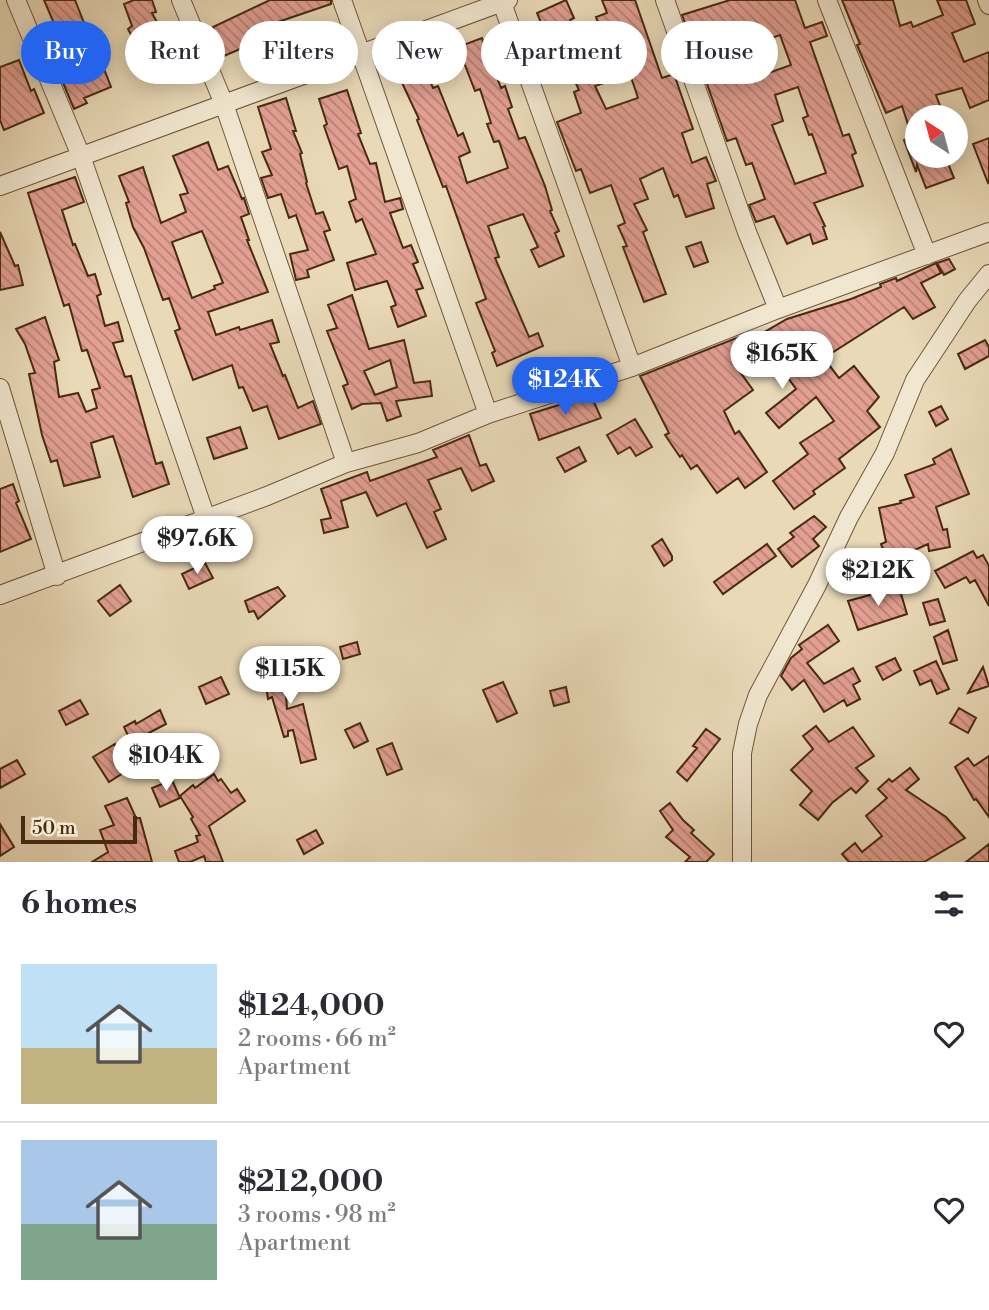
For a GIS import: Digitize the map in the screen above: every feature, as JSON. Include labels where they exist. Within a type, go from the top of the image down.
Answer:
[{"type":"street","points":[[16,0],[81,156],[206,518]]},
{"type":"street","points":[[181,0],[224,104],[346,463]]},
{"type":"street","points":[[342,0],[488,414]]},
{"type":"street","points":[[665,0],[747,232],[778,309]]},
{"type":"street","points":[[827,0],[926,255]]},
{"type":"street","points":[[987,0],[989,5]]},
{"type":"street","points":[[0,186],[504,1],[632,367]]},
{"type":"street","points":[[0,595],[267,496],[346,463],[418,443],[488,414],[632,367],[778,309],[989,232]]},
{"type":"street","points":[[742,862],[742,753],[758,695],[817,586],[849,517],[885,453],[915,380],[967,300],[989,274]]},
{"type":"street","points":[[0,388],[57,576]]},
{"type":"building","points":[[44,0],[75,0],[83,21],[53,21]]},
{"type":"building","points":[[134,0],[152,0],[156,12],[152,13],[156,21],[130,21],[124,4]]},
{"type":"building","points":[[270,0],[331,0],[331,4],[281,21],[239,21],[239,50],[225,56],[225,21]]},
{"type":"building","points":[[566,0],[574,18],[570,21],[540,21],[537,13]]},
{"type":"building","points":[[602,0],[635,0],[642,21],[597,21],[596,17],[607,13]]},
{"type":"building","points":[[730,0],[795,0],[805,28],[822,22],[827,36],[810,42],[843,136],[849,134],[856,153],[852,155],[863,186],[814,203],[825,226],[823,227],[827,239],[813,244],[810,234],[787,244],[774,216],[756,222],[749,205],[765,199],[752,163],[746,165],[736,138],[727,141],[707,84],[778,84],[778,70],[791,65],[780,35],[778,36],[778,21],[684,21],[682,15]],"holes":[[[798,87],[808,116],[803,118],[809,135],[812,134],[826,173],[795,184],[772,125],[783,121],[775,95]]]},
{"type":"building","points":[[842,0],[893,0],[900,26],[911,22],[913,27],[943,15],[937,0],[966,0],[975,24],[952,33],[964,62],[989,52],[989,100],[970,108],[962,88],[936,95],[940,105],[905,105],[905,115],[902,106],[886,113],[857,45],[860,44]]},
{"type":"building","points":[[647,35],[661,75],[661,84],[677,84],[693,129],[682,133],[692,163],[706,157],[716,181],[707,184],[714,208],[686,217],[678,195],[674,197],[663,168],[640,179],[648,199],[634,204],[647,230],[643,232],[666,294],[644,302],[623,247],[627,246],[618,226],[625,223],[611,185],[590,193],[581,169],[576,171],[557,122],[581,113],[574,92],[579,90],[576,84],[601,84],[595,86],[606,109],[638,98],[633,84],[647,84]]},
{"type":"building","points":[[481,38],[481,84],[499,84],[501,88],[505,86],[512,107],[508,109],[519,139],[525,137],[545,186],[552,210],[550,211],[559,231],[555,233],[564,256],[539,267],[531,250],[538,247],[523,214],[488,226],[499,257],[495,258],[529,337],[538,333],[543,346],[497,366],[492,353],[495,351],[476,303],[486,299],[446,186],[443,187],[417,120],[419,119],[403,84],[431,84],[433,88],[438,86],[458,136],[463,133],[470,152],[459,157],[467,183],[508,168],[499,141],[494,142],[487,124],[491,123],[480,89],[475,91],[467,70],[467,44]]},
{"type":"building","points":[[19,60],[21,84],[28,84],[31,91],[34,89],[44,113],[4,130],[0,120],[0,67]]},
{"type":"building","points":[[64,84],[110,84],[111,87],[84,98],[87,103],[74,109]]},
{"type":"building","points":[[347,90],[361,133],[358,134],[370,164],[376,163],[385,202],[400,198],[403,209],[390,213],[403,248],[411,245],[418,262],[413,264],[423,288],[416,290],[426,316],[398,327],[391,307],[396,305],[387,281],[355,290],[347,263],[376,254],[362,219],[356,222],[349,202],[356,199],[347,166],[339,169],[324,126],[327,124],[319,99]]},
{"type":"building","points":[[286,98],[296,131],[293,131],[302,153],[300,154],[306,183],[316,214],[323,212],[330,230],[324,232],[334,260],[307,270],[309,277],[296,280],[290,254],[308,250],[296,215],[289,218],[281,194],[268,198],[261,178],[272,175],[262,152],[271,149],[258,107]]},
{"type":"building","points":[[989,138],[989,182],[988,183],[973,144]]},
{"type":"building","points":[[208,142],[218,170],[228,166],[242,199],[244,198],[249,214],[241,217],[247,240],[268,292],[208,312],[216,335],[272,320],[279,342],[270,344],[298,408],[313,401],[321,424],[279,439],[267,406],[253,411],[243,387],[239,388],[232,365],[193,380],[175,331],[180,329],[169,298],[163,300],[144,248],[133,227],[126,203],[129,202],[119,176],[143,167],[161,223],[186,212],[180,195],[188,193],[173,156]],"holes":[[[202,231],[223,283],[192,298],[172,242]]]},
{"type":"building","points":[[918,168],[950,168],[954,178],[926,188]]},
{"type":"building","points":[[75,177],[84,202],[62,210],[73,245],[75,244],[88,276],[95,274],[101,294],[97,296],[105,326],[118,322],[123,341],[113,343],[125,377],[131,376],[156,464],[162,462],[169,484],[133,497],[113,436],[91,443],[100,477],[64,486],[57,460],[51,462],[42,435],[29,374],[35,373],[25,344],[16,329],[45,317],[59,360],[54,362],[59,397],[78,393],[86,412],[97,408],[92,390],[100,388],[87,350],[82,351],[69,304],[64,306],[28,193]]},
{"type":"building","points":[[0,232],[15,266],[18,265],[23,285],[0,290]]},
{"type":"building","points":[[701,242],[708,262],[694,267],[686,247]]},
{"type":"building","points":[[949,259],[955,269],[944,275],[937,263]]},
{"type":"building","points":[[936,263],[941,273],[921,283],[935,307],[913,319],[904,307],[824,358],[839,378],[854,366],[879,397],[867,411],[880,427],[839,459],[845,468],[813,491],[815,494],[794,509],[773,481],[808,454],[800,443],[834,421],[816,397],[779,428],[766,413],[796,389],[772,356],[764,361],[759,353],[733,362],[753,390],[724,411],[735,434],[739,431],[767,472],[745,488],[738,478],[717,493],[697,465],[691,469],[682,455],[680,457],[665,435],[669,433],[640,376],[739,337],[742,345],[787,319],[851,299],[881,287],[880,284],[896,278],[897,281]]},
{"type":"building","points":[[352,295],[369,349],[404,340],[414,383],[430,381],[432,396],[396,401],[401,416],[387,421],[381,403],[362,404],[352,409],[343,386],[348,384],[327,331],[337,328],[328,305]],"holes":[[[390,360],[397,387],[375,395],[364,371]]]},
{"type":"building","points":[[985,340],[989,347],[989,356],[965,369],[958,354]]},
{"type":"building","points":[[591,395],[601,418],[539,440],[530,414]]},
{"type":"building","points":[[941,406],[948,419],[936,426],[929,412]]},
{"type":"building","points":[[635,419],[652,447],[636,456],[630,447],[618,454],[607,435]]},
{"type":"building","points":[[240,427],[247,448],[214,459],[207,438]]},
{"type":"building","points":[[469,435],[480,466],[486,464],[494,481],[472,491],[461,468],[428,480],[441,509],[434,512],[446,539],[427,548],[406,503],[377,516],[366,492],[341,501],[348,527],[324,533],[321,520],[331,518],[321,489],[367,472],[370,481],[437,457],[433,450]]},
{"type":"building","points":[[579,447],[586,461],[565,472],[557,458]]},
{"type":"building","points":[[951,449],[969,494],[936,507],[943,530],[947,529],[950,547],[929,551],[928,544],[888,562],[881,544],[886,542],[879,508],[914,497],[905,475],[935,464],[933,459]]},
{"type":"building","points":[[13,484],[19,501],[16,503],[31,539],[0,552],[0,489]]},
{"type":"building","points":[[814,516],[826,527],[813,539],[819,546],[792,567],[778,549],[794,537],[790,533]]},
{"type":"building","points":[[662,539],[672,556],[672,560],[664,566],[652,546]]},
{"type":"building","points":[[767,544],[776,556],[723,594],[714,582]]},
{"type":"building","points":[[973,551],[977,558],[983,555],[989,566],[989,606],[975,580],[970,583],[966,577],[945,588],[935,571]]},
{"type":"building","points":[[205,563],[213,578],[189,589],[182,574]]},
{"type":"building","points":[[120,585],[131,601],[110,616],[98,601]]},
{"type":"building","points":[[278,587],[285,596],[258,619],[254,611],[249,612],[245,601]]},
{"type":"building","points":[[899,587],[907,614],[858,630],[848,601]]},
{"type":"building","points":[[938,599],[945,621],[930,625],[923,603]]},
{"type":"building","points":[[828,625],[839,641],[807,663],[824,684],[853,668],[860,681],[853,685],[860,699],[847,706],[844,700],[824,712],[804,680],[792,690],[781,676],[791,658],[802,649],[799,645]]},
{"type":"building","points":[[948,630],[957,660],[943,664],[934,637]]},
{"type":"building","points":[[357,642],[360,654],[343,659],[340,647]]},
{"type":"building","points":[[895,658],[901,670],[883,680],[876,667]]},
{"type":"building","points":[[936,661],[949,689],[937,694],[931,680],[920,685],[914,671]]},
{"type":"building","points":[[278,663],[278,667],[305,663],[307,679],[285,681],[287,709],[303,704],[316,759],[301,763],[293,730],[288,731],[288,736],[284,737],[272,697],[268,699],[263,666]]},
{"type":"building","points":[[983,667],[989,686],[968,693]]},
{"type":"building","points":[[221,677],[229,694],[206,704],[199,687]]},
{"type":"building","points":[[503,682],[517,713],[497,722],[483,690]]},
{"type":"building","points":[[566,687],[569,702],[554,706],[550,691]]},
{"type":"building","points":[[80,700],[88,714],[66,725],[59,711]]},
{"type":"building","points":[[959,708],[976,718],[968,733],[950,723]]},
{"type":"building","points":[[160,710],[166,724],[143,736],[148,744],[135,751],[124,727],[135,721],[136,724]]},
{"type":"building","points":[[360,723],[368,741],[354,748],[345,730]]},
{"type":"building","points":[[816,726],[829,742],[853,727],[874,756],[856,768],[868,781],[856,793],[851,788],[832,803],[818,820],[800,805],[812,791],[791,770],[813,749],[803,736]]},
{"type":"building","points":[[706,729],[720,739],[687,781],[677,772],[697,748],[693,746]]},
{"type":"building","points":[[392,743],[402,769],[387,775],[377,749]]},
{"type":"building","points":[[115,744],[120,759],[115,761],[123,773],[109,782],[93,757]]},
{"type":"building","points":[[989,756],[989,817],[976,799],[974,800],[955,767],[968,758],[974,766]]},
{"type":"building","points":[[17,760],[25,774],[0,788],[0,769]]},
{"type":"building","points":[[910,768],[919,779],[906,790],[946,817],[965,838],[924,862],[849,862],[842,854],[855,843],[862,852],[882,836],[866,816],[887,798],[878,789],[889,779],[892,782]]},
{"type":"building","points":[[214,774],[231,793],[237,789],[245,801],[209,826],[223,862],[206,862],[204,856],[190,862],[179,862],[175,851],[198,842],[196,836],[200,835],[180,796],[193,785],[195,788]]},
{"type":"building","points":[[172,780],[180,798],[160,807],[152,788]]},
{"type":"building","points":[[127,798],[136,818],[140,818],[152,862],[92,862],[108,852],[100,830],[114,825],[105,806]]},
{"type":"building","points":[[670,803],[694,830],[691,833],[714,854],[706,862],[685,862],[690,857],[666,837],[673,830],[660,811]]},
{"type":"building","points":[[0,824],[14,847],[0,856]]},
{"type":"building","points":[[316,830],[323,843],[304,854],[297,840]]},
{"type":"building","points":[[989,844],[989,862],[966,862]]}]
